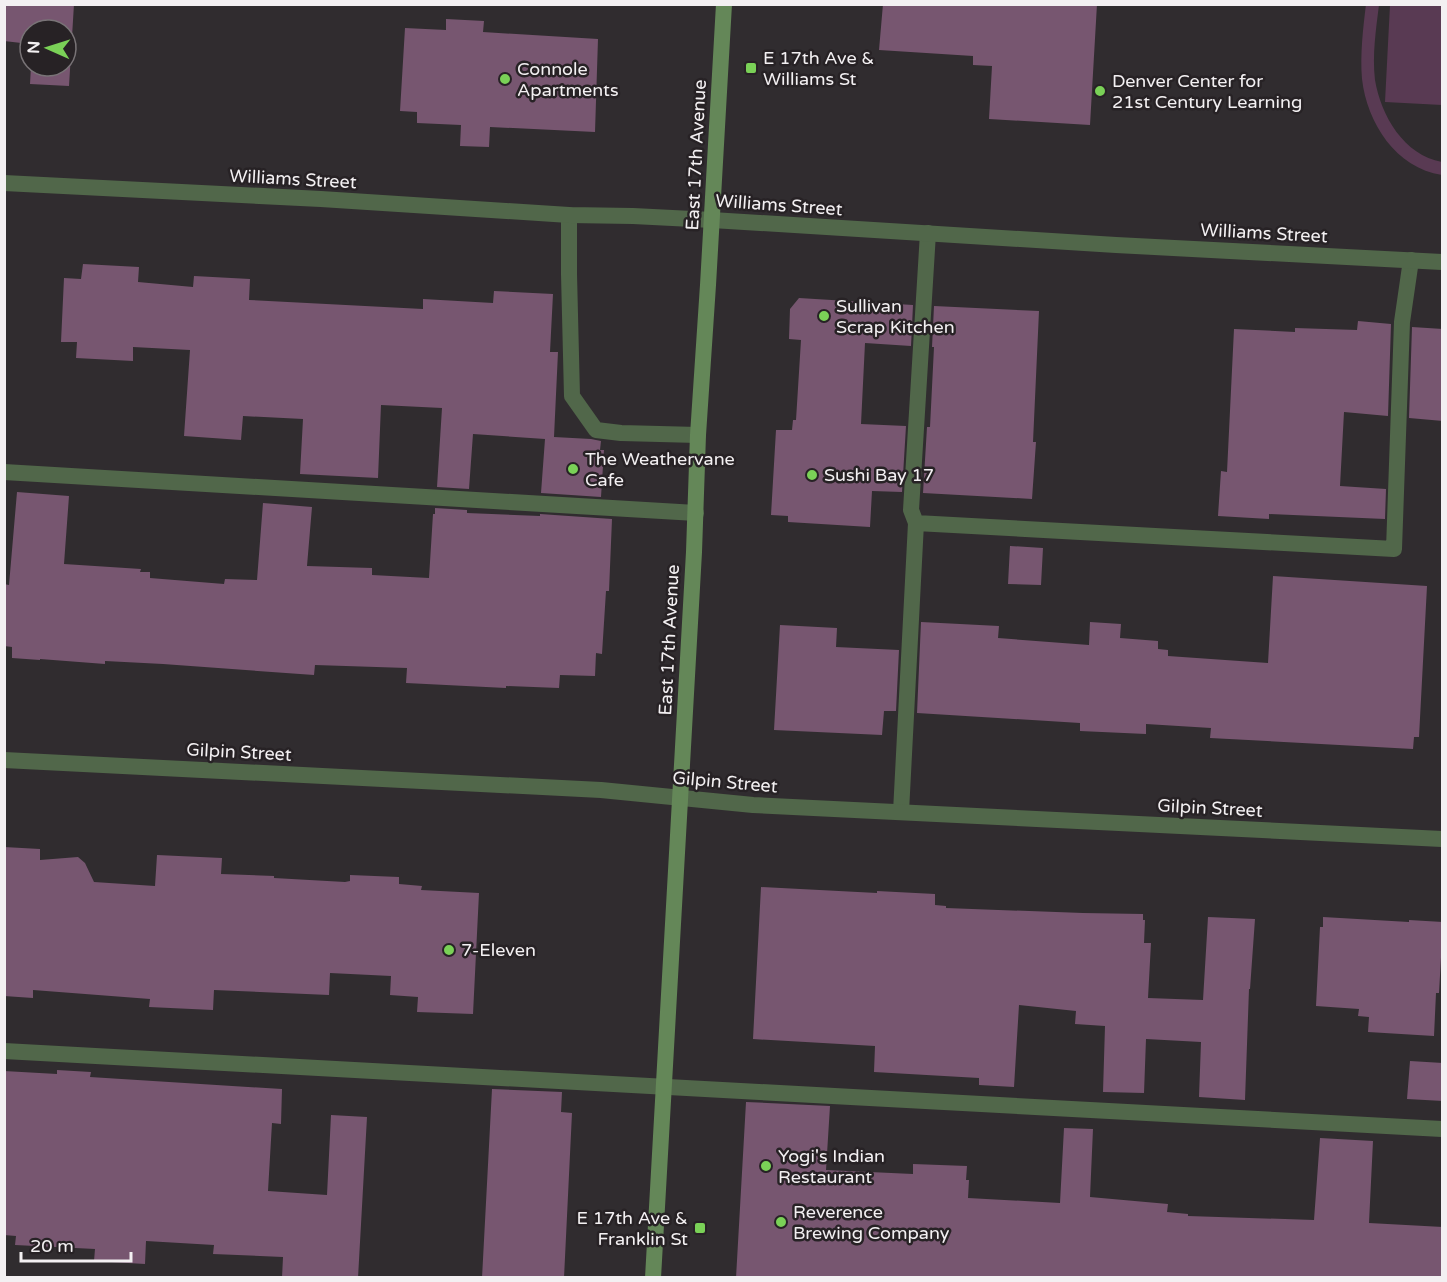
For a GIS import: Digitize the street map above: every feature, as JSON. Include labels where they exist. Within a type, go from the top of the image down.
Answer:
[{"type":"main road","name":"East 17th Avenue","points":[[653,1278],[723,4]]},
{"type":"street","name":"Williams Street","points":[[4,183],[321,199],[569,215],[712,220],[1443,262]]},
{"type":"street","points":[[569,215],[572,396],[597,430],[621,433],[698,435]]},
{"type":"street","points":[[901,812],[916,523],[911,510],[928,234]]},
{"type":"street","points":[[916,523],[1394,549],[1402,322],[1411,260]]},
{"type":"street","points":[[4,472],[696,513]]},
{"type":"street","name":"Gilpin Street","points":[[4,760],[601,790],[753,805],[1443,839]]},
{"type":"street","points":[[4,1051],[1443,1129]]},
{"type":"shaded area","points":[[1366,4],[1379,5],[1374,71],[1383,107],[1396,132],[1406,142],[1428,158],[1442,162],[1442,175],[1426,171],[1398,153],[1377,127],[1370,112],[1361,70]]},
{"type":"shaded area","points":[[1390,5],[1442,5],[1442,105],[1385,102]]},
{"type":"building","points":[[4,4],[74,4],[73,18],[18,18],[18,43],[4,41]]},
{"type":"building","name":"Denver Center for 21st Century Learning","points":[[883,4],[1097,4],[1090,125],[989,119],[992,66],[973,65],[973,56],[879,50]]},
{"type":"building","name":"Connole Apartments","points":[[446,19],[484,21],[483,32],[598,39],[595,132],[490,127],[489,147],[460,146],[461,125],[417,123],[417,112],[400,111],[405,28],[446,30]]},
{"type":"building","points":[[30,78],[69,78],[69,86],[30,84]]},
{"type":"building","points":[[83,264],[139,267],[138,282],[193,287],[194,276],[250,279],[249,300],[423,309],[423,299],[493,303],[494,291],[553,294],[550,352],[558,352],[554,437],[601,441],[600,450],[604,450],[601,497],[541,493],[545,439],[473,434],[469,489],[437,487],[442,408],[381,405],[378,478],[300,474],[303,419],[243,416],[241,440],[184,436],[190,350],[133,347],[133,361],[76,358],[77,342],[61,342],[64,278],[81,279]]},
{"type":"building","points":[[799,298],[913,305],[911,346],[865,343],[861,424],[906,426],[902,492],[872,491],[870,527],[788,522],[788,516],[771,515],[776,430],[792,430],[793,420],[796,420],[801,340],[789,339],[790,309]]},
{"type":"building","points":[[934,306],[1039,311],[1033,442],[1036,442],[1032,499],[923,493],[927,427],[930,427]]},
{"type":"building","points":[[1358,321],[1391,324],[1388,416],[1344,412],[1340,486],[1386,489],[1385,519],[1269,514],[1269,519],[1218,516],[1221,471],[1227,472],[1234,329],[1295,332],[1295,328],[1357,330]]},
{"type":"building","points":[[1412,327],[1443,329],[1443,421],[1409,418]]},
{"type":"building","points":[[17,492],[69,496],[64,564],[141,569],[140,572],[150,572],[150,578],[224,584],[225,579],[257,580],[263,503],[312,507],[307,566],[372,568],[372,575],[429,578],[435,508],[467,510],[467,513],[540,516],[540,514],[612,519],[609,591],[606,591],[602,654],[596,653],[595,676],[560,675],[559,688],[406,683],[407,668],[315,665],[314,675],[163,664],[105,661],[105,664],[12,658],[12,647],[4,646],[4,584],[9,585]]},
{"type":"building","points":[[1010,546],[1043,548],[1041,585],[1008,584]]},
{"type":"building","points":[[1273,576],[1427,586],[1419,737],[1414,737],[1413,749],[1210,738],[1211,728],[1146,724],[1146,734],[1080,731],[1080,723],[917,713],[921,622],[999,626],[998,638],[1089,645],[1090,622],[1121,624],[1120,638],[1158,641],[1158,649],[1168,650],[1168,656],[1268,663]]},
{"type":"building","points":[[780,625],[837,628],[836,647],[899,650],[896,711],[884,711],[882,735],[774,730]]},
{"type":"building","points":[[4,847],[40,849],[40,860],[78,857],[85,863],[94,882],[155,886],[157,855],[222,858],[221,874],[345,882],[350,881],[350,875],[399,877],[399,884],[422,886],[421,890],[479,893],[473,1014],[417,1012],[418,997],[390,995],[391,976],[330,973],[329,995],[214,990],[213,1010],[149,1007],[150,999],[33,990],[33,998],[4,996]]},
{"type":"building","points":[[761,887],[935,894],[935,905],[946,906],[946,908],[1143,914],[1144,943],[1151,943],[1148,998],[1203,1000],[1208,917],[1255,919],[1249,989],[1245,1100],[1199,1097],[1201,1042],[1146,1039],[1144,1093],[1103,1092],[1105,1026],[1075,1024],[1076,1011],[1019,1005],[1014,1087],[979,1085],[979,1078],[874,1072],[875,1046],[753,1039]]},
{"type":"building","points":[[1323,917],[1443,922],[1434,1036],[1368,1032],[1369,1017],[1358,1016],[1359,1009],[1316,1006],[1320,927],[1323,927]]},
{"type":"building","points":[[1410,1061],[1443,1063],[1443,1101],[1407,1099]]},
{"type":"building","points":[[57,1070],[91,1072],[90,1077],[282,1089],[281,1124],[272,1123],[268,1191],[327,1195],[331,1115],[367,1117],[358,1278],[282,1278],[283,1257],[213,1254],[214,1245],[146,1241],[145,1264],[94,1261],[95,1249],[15,1245],[16,1236],[4,1235],[4,1071],[57,1074]]},
{"type":"building","points":[[492,1089],[562,1092],[561,1112],[572,1113],[564,1278],[482,1278]]},
{"type":"building","points":[[746,1102],[830,1106],[826,1170],[913,1174],[913,1164],[967,1166],[968,1198],[1060,1203],[1064,1128],[1093,1129],[1090,1197],[1168,1204],[1167,1212],[1188,1214],[1188,1216],[1314,1220],[1320,1138],[1373,1141],[1369,1223],[1443,1227],[1443,1278],[736,1278]]},
{"type":"place","name":"E 17th Ave & Williams St","points":[[751,68]]},
{"type":"place","name":"Connole Apartments","points":[[505,79]]},
{"type":"place","name":"Denver Center for 21st Century Learning","points":[[1100,91]]},
{"type":"place","name":"Sullivan Scrap Kitchen","points":[[824,316]]},
{"type":"place","name":"The Weathervane Cafe","points":[[573,469]]},
{"type":"place","name":"Sushi Bay 17","points":[[812,475]]},
{"type":"place","name":"7-Eleven","points":[[449,950]]},
{"type":"place","name":"Yogi's Indian Restaurant","points":[[766,1166]]},
{"type":"place","name":"Reverence Brewing Company","points":[[781,1222]]},
{"type":"place","name":"E 17th Ave & Franklin St","points":[[700,1228]]}]
